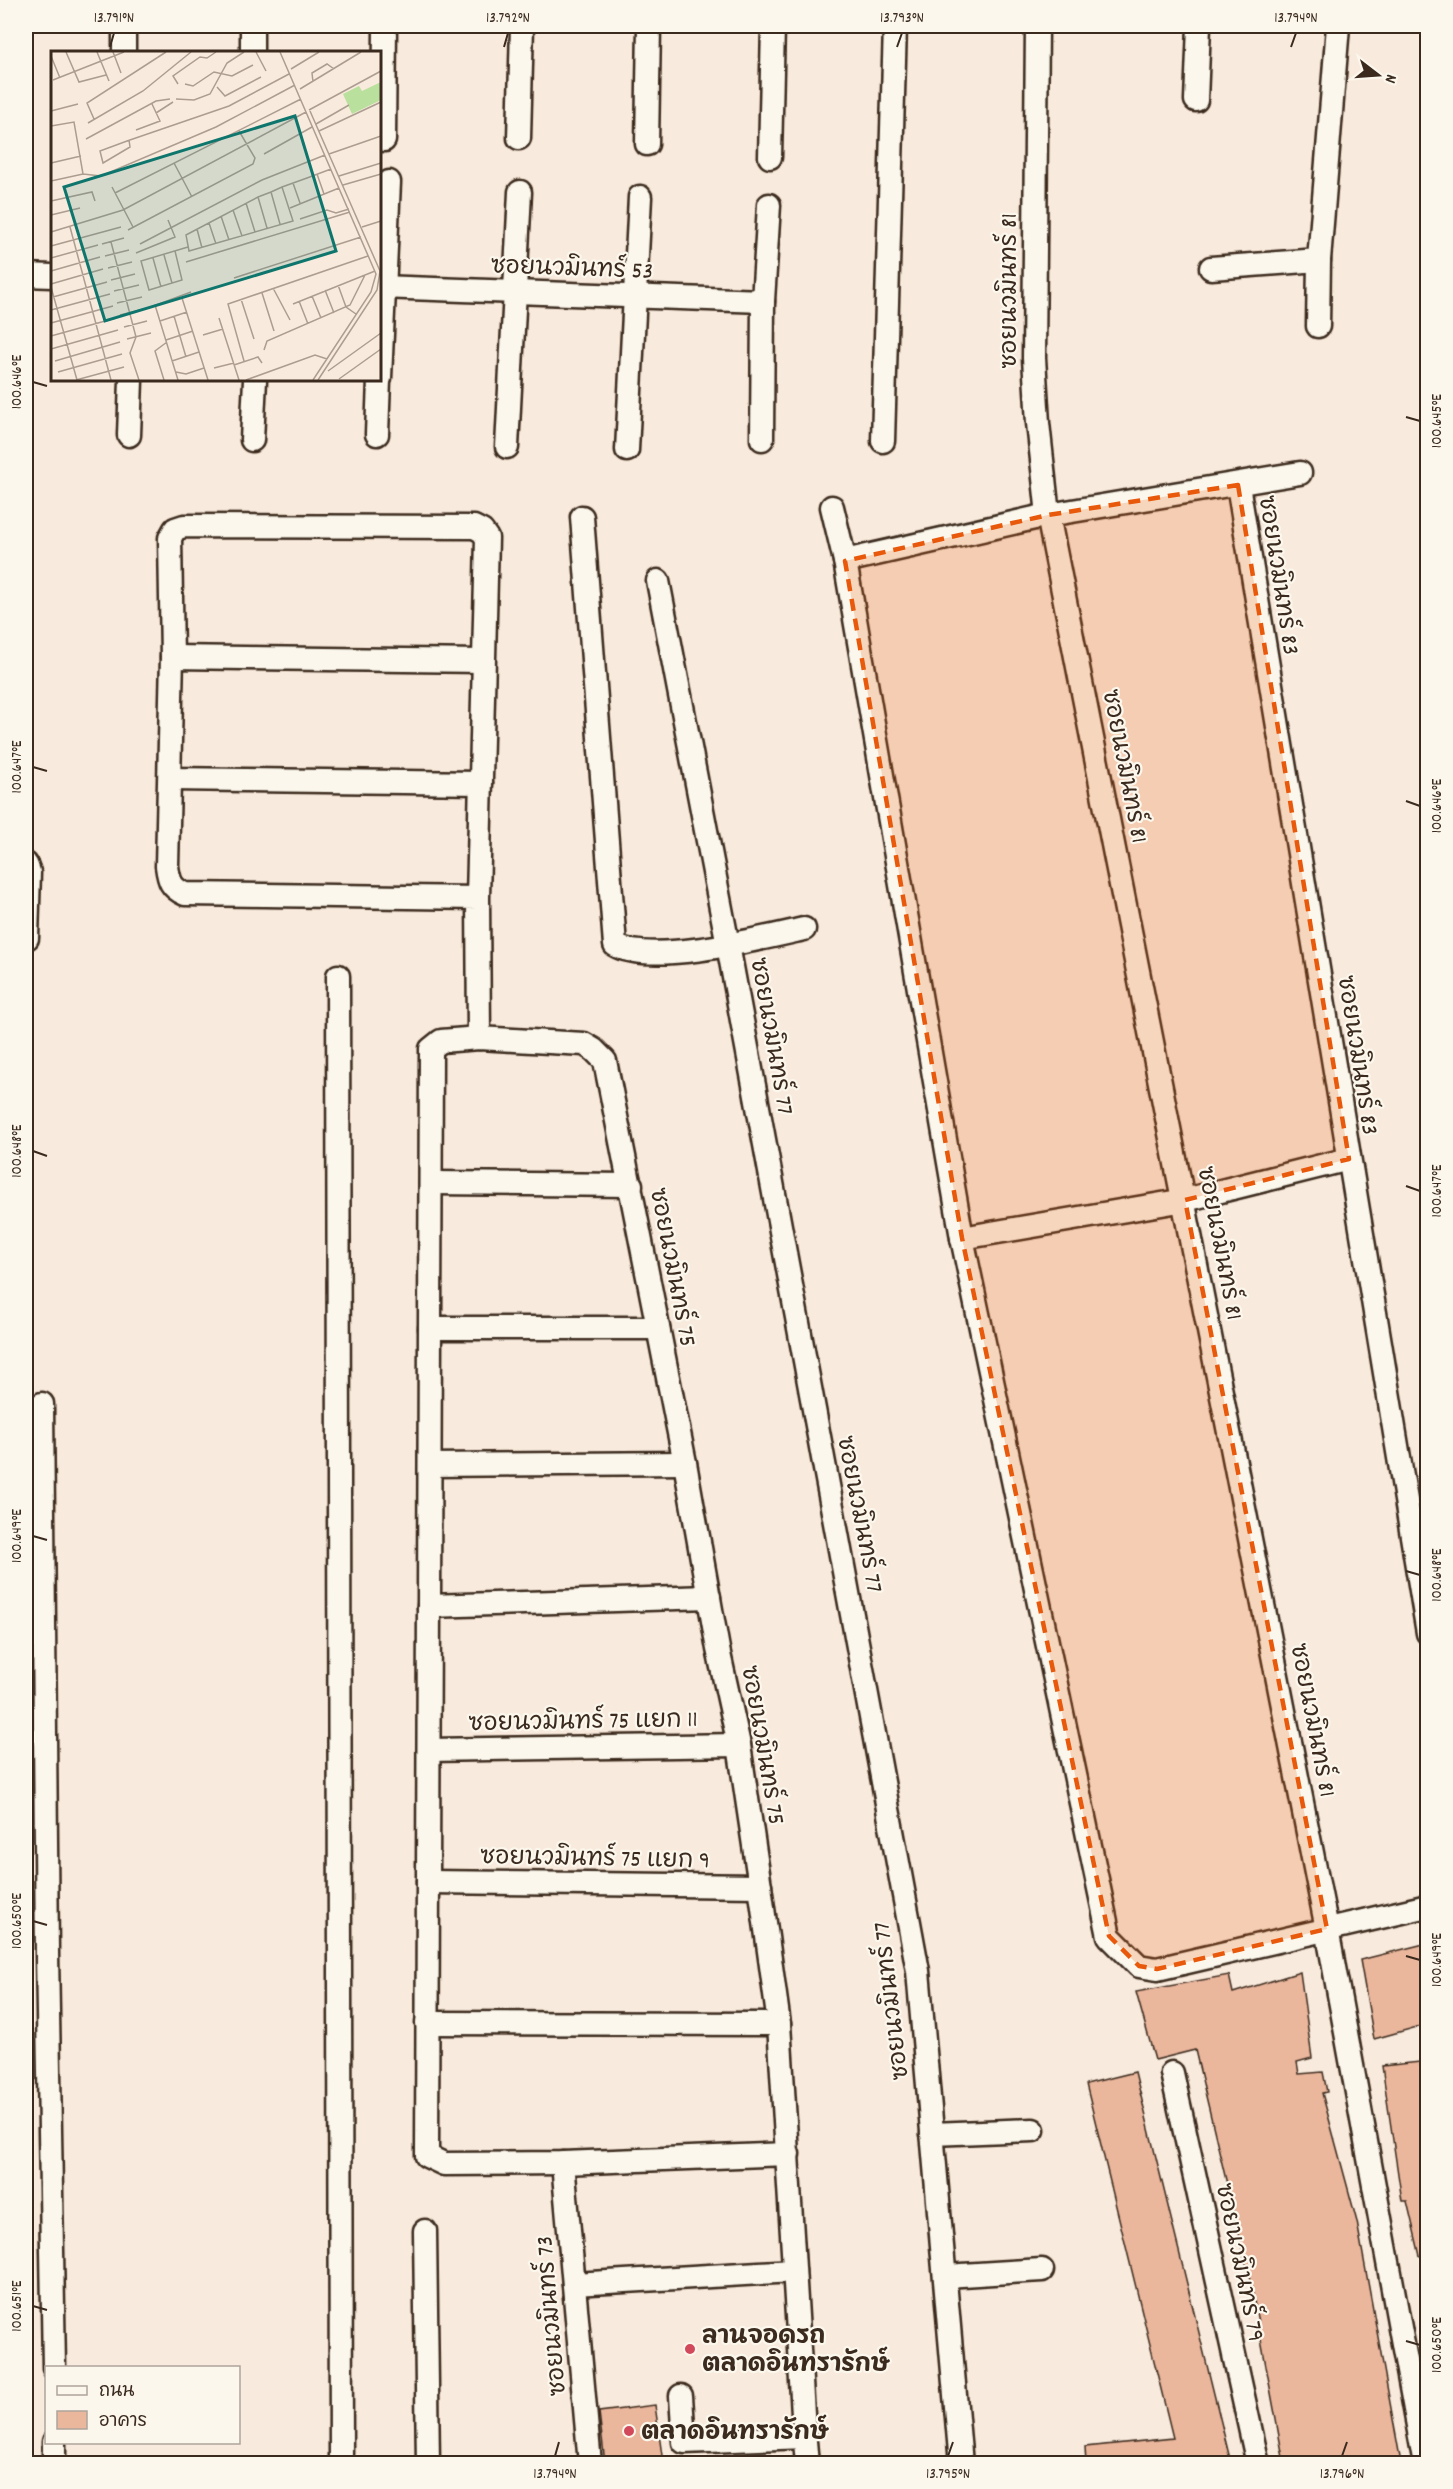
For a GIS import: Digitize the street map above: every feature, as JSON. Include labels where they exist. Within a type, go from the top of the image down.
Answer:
[{"type":"street","points":[[124,26],[124,51]]},
{"type":"street","points":[[252,26],[252,51]]},
{"type":"street","points":[[384,140],[385,26]]},
{"type":"street","points":[[519,138],[522,26]]},
{"type":"street","points":[[647,144],[649,26]]},
{"type":"street","points":[[770,157],[772,26]]},
{"type":"street","points":[[883,441],[895,26]]},
{"type":"street","name":"ซอยนวมินทร์ 81","points":[[1036,26],[1034,358],[1048,515],[1185,1200],[1327,1929],[1425,2463]]},
{"type":"street","points":[[1196,100],[1199,26]]},
{"type":"street","points":[[1318,326],[1319,260],[1338,26]]},
{"type":"street","points":[[381,333],[389,182]]},
{"type":"street","points":[[507,447],[520,192]]},
{"type":"street","points":[[627,450],[640,197]]},
{"type":"street","points":[[762,440],[763,301],[769,205]]},
{"type":"street","points":[[1211,268],[1319,260]]},
{"type":"street","points":[[26,275],[51,276]]},
{"type":"street","name":"ซอยนวมินทร์ 53","points":[[382,287],[763,301]]},
{"type":"street","points":[[129,435],[131,381]]},
{"type":"street","points":[[252,440],[255,381]]},
{"type":"street","points":[[377,434],[380,381]]},
{"type":"street","name":"ซอยนวมินทร์ 83","points":[[845,561],[1048,515],[1300,473]]},
{"type":"street","name":"ซอยนวมินทร์ 83","points":[[1238,485],[1428,1633]]},
{"type":"street","points":[[832,507],[845,561],[962,1238],[1109,1936],[1139,1966],[1157,1969],[1428,1906]]},
{"type":"street","points":[[582,517],[615,945],[631,952],[647,953],[728,945],[804,929]]},
{"type":"street","points":[[478,898],[184,894],[174,890],[169,880],[167,867],[171,779],[170,538],[175,529],[184,526],[474,527],[483,531],[487,538],[478,898],[479,1038],[441,1041],[431,1049],[427,2156],[444,2164],[563,2163],[788,2154]]},
{"type":"street","name":"ซอยนวมินทร์ 77","points":[[658,581],[728,945],[918,1971],[961,2463]]},
{"type":"street","points":[[172,657],[483,661]]},
{"type":"street","points":[[171,779],[481,783]]},
{"type":"street","points":[[26,864],[29,872],[27,938]]},
{"type":"street","points":[[338,976],[341,2463]]},
{"type":"street","name":"ซอยนวมินทร์ 75","points":[[479,1038],[584,1044],[605,1061],[739,1745],[760,1886],[778,2024],[807,2463]]},
{"type":"street","points":[[962,1238],[1185,1200],[1349,1159]]},
{"type":"street","points":[[431,1183],[631,1185]]},
{"type":"street","points":[[430,1328],[658,1328]]},
{"type":"street","points":[[42,1404],[46,1953],[54,2366]]},
{"type":"street","points":[[430,1465],[685,1463]]},
{"type":"street","points":[[429,1606],[709,1597]]},
{"type":"street","name":"ซอยนวมินทร์ 75 แยก 11","points":[[429,1750],[739,1745]]},
{"type":"street","name":"ซอยนวมินทร์ 75 แยก 9","points":[[428,1882],[760,1886]]},
{"type":"street","points":[[427,2023],[778,2024]]},
{"type":"street","name":"ซอยนวมินทร์ 79","points":[[1172,2073],[1258,2463]]},
{"type":"street","points":[[932,2134],[1033,2130]]},
{"type":"street","name":"ซอยนวมินทร์ 73","points":[[563,2163],[590,2463]]},
{"type":"street","points":[[424,2231],[428,2463]]},
{"type":"street","points":[[946,2276],[1042,2270]]},
{"type":"street","points":[[574,2284],[794,2271]]},
{"type":"street","points":[[681,2396],[684,2442],[804,2437]]},
{"type":"street","points":[[54,2444],[54,2463]]},
{"type":"highlighted area","points":[[1238,485],[1349,1159],[1185,1200],[1327,1929],[1157,1969],[1139,1966],[1109,1936],[962,1238],[845,561],[1048,515]]},
{"type":"building","points":[[1428,1943],[1428,2024],[1374,2039],[1360,1960]]},
{"type":"building","points":[[1300,1972],[1312,2058],[1297,2062],[1299,2074],[1323,2072],[1327,2092],[1322,2093],[1357,2222],[1401,2463],[1284,2463],[1251,2285],[1195,2050],[1155,2060],[1136,1992],[1229,1975],[1233,1993]]},
{"type":"building","points":[[1420,2062],[1428,2119],[1428,2255],[1420,2256],[1407,2201],[1402,2201],[1382,2066]]},
{"type":"building","points":[[1135,2072],[1231,2463],[1086,2463],[1085,2447],[1173,2438],[1086,2084]]},
{"type":"building","name":"ตลาดอินทรารักษ์","points":[[655,2405],[663,2463],[605,2463],[599,2412]]},
{"type":"place","name":"ลานจอดรถ ตลาดอินทรารักษ์","points":[[690,2349]]},
{"type":"place","name":"ตลาดอินทรารักษ์","points":[[629,2431]]}]
